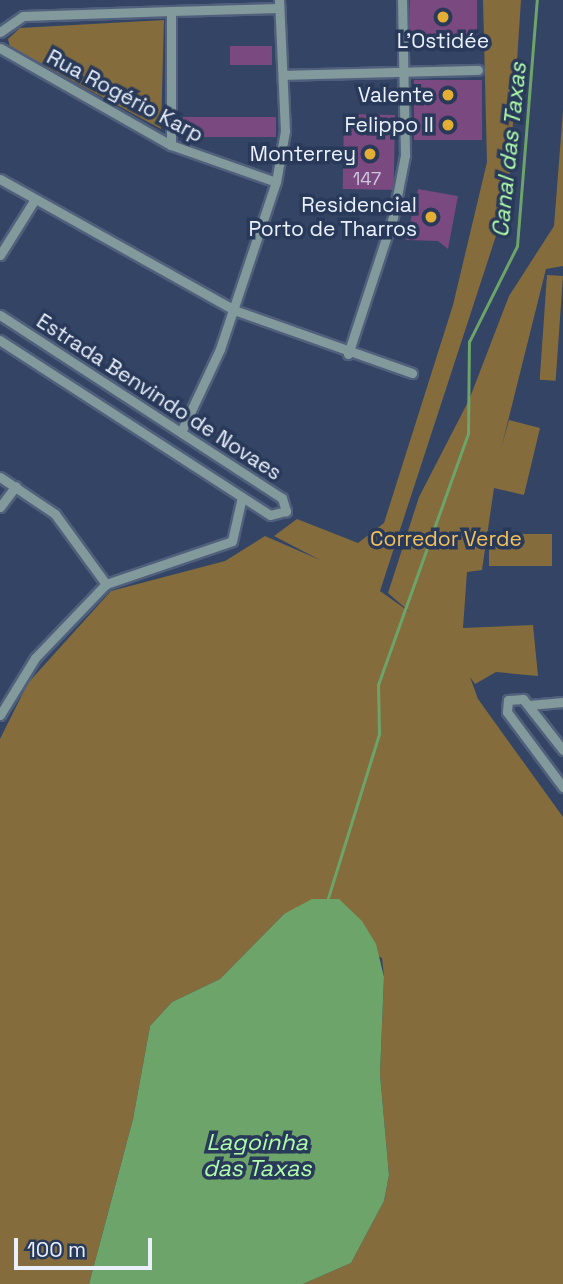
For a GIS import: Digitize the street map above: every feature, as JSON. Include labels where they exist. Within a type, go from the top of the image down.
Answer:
[{"type":"street","points":[[348,354],[398,194],[406,132],[402,0]]},
{"type":"street","points":[[0,32],[23,16],[279,4],[285,131],[276,182],[234,310],[181,432]]},
{"type":"street","points":[[171,11],[172,145]]},
{"type":"street","name":"Rua Rogério Karp","points":[[0,48],[172,145],[276,182]]},
{"type":"street","points":[[282,75],[478,70]]},
{"type":"street","points":[[0,179],[234,310],[348,354],[412,373]]},
{"type":"street","points":[[0,255],[35,199]]},
{"type":"street","name":"Estrada Benvindo de Novaes","points":[[0,315],[282,498],[286,511],[275,517],[0,340]]},
{"type":"street","points":[[0,477],[61,521],[106,584]]},
{"type":"street","points":[[0,507],[16,486]]},
{"type":"street","points":[[0,715],[35,658],[106,584],[225,547],[240,526],[242,497]]},
{"type":"street","points":[[563,750],[529,705],[515,696],[505,708],[563,787]]},
{"type":"street","points":[[529,705],[563,702]]},
{"type":"green space","name":"Corredor Verde","points":[[483,0],[521,0],[508,199],[380,591],[411,613],[388,593],[419,497],[469,400],[509,296],[554,226],[563,110],[563,266],[546,269],[501,449],[509,420],[540,428],[524,495],[494,488],[482,570],[467,572],[463,628],[533,625],[538,676],[496,672],[475,684],[470,677],[478,699],[563,817],[563,1284],[303,1284],[351,1263],[384,1201],[389,1175],[380,1074],[384,977],[382,958],[284,914],[220,979],[172,1002],[150,1026],[133,1119],[89,1284],[0,1284],[0,739],[28,683],[111,591],[225,561],[265,536],[320,560],[274,536],[297,519],[358,543],[384,523],[453,305],[487,162]]},
{"type":"green space","points":[[164,20],[161,129],[10,47],[8,39],[20,28]]},
{"type":"green space","points":[[547,275],[563,276],[556,381],[540,380]]},
{"type":"green space","points":[[489,534],[552,534],[552,566],[489,566]]},
{"type":"water","name":"Lagoinha das Taxas","points":[[312,899],[339,899],[362,921],[376,944],[384,977],[380,1074],[389,1175],[384,1201],[351,1263],[303,1284],[89,1284],[133,1119],[150,1026],[172,1002],[220,979],[284,914]]},
{"type":"building","name":"L'Ostidée","points":[[410,0],[477,0],[477,35],[410,35]]},
{"type":"building","points":[[230,46],[272,46],[272,65],[230,65]]},
{"type":"building","points":[[414,80],[482,80],[482,140],[414,140]]},
{"type":"building","points":[[344,114],[395,115],[394,190],[343,189]]},
{"type":"building","points":[[183,117],[276,117],[276,137],[183,137]]},
{"type":"building","name":"Residencial Porto de Tharros","points":[[418,189],[458,196],[448,249],[438,241],[406,240]]},
{"type":"waterway","name":"Canal das Taxas","points":[[328,898],[379,734],[378,685],[468,434],[469,342],[517,246],[537,0]]},
{"type":"place","name":"L'Ostidée","points":[[443,17]]},
{"type":"place","name":"Valente","points":[[448,95]]},
{"type":"place","name":"Felippo II","points":[[448,125]]},
{"type":"place","name":"Monterrey","points":[[370,154]]},
{"type":"place","name":"Residencial Porto de Tharros","points":[[431,217]]}]
